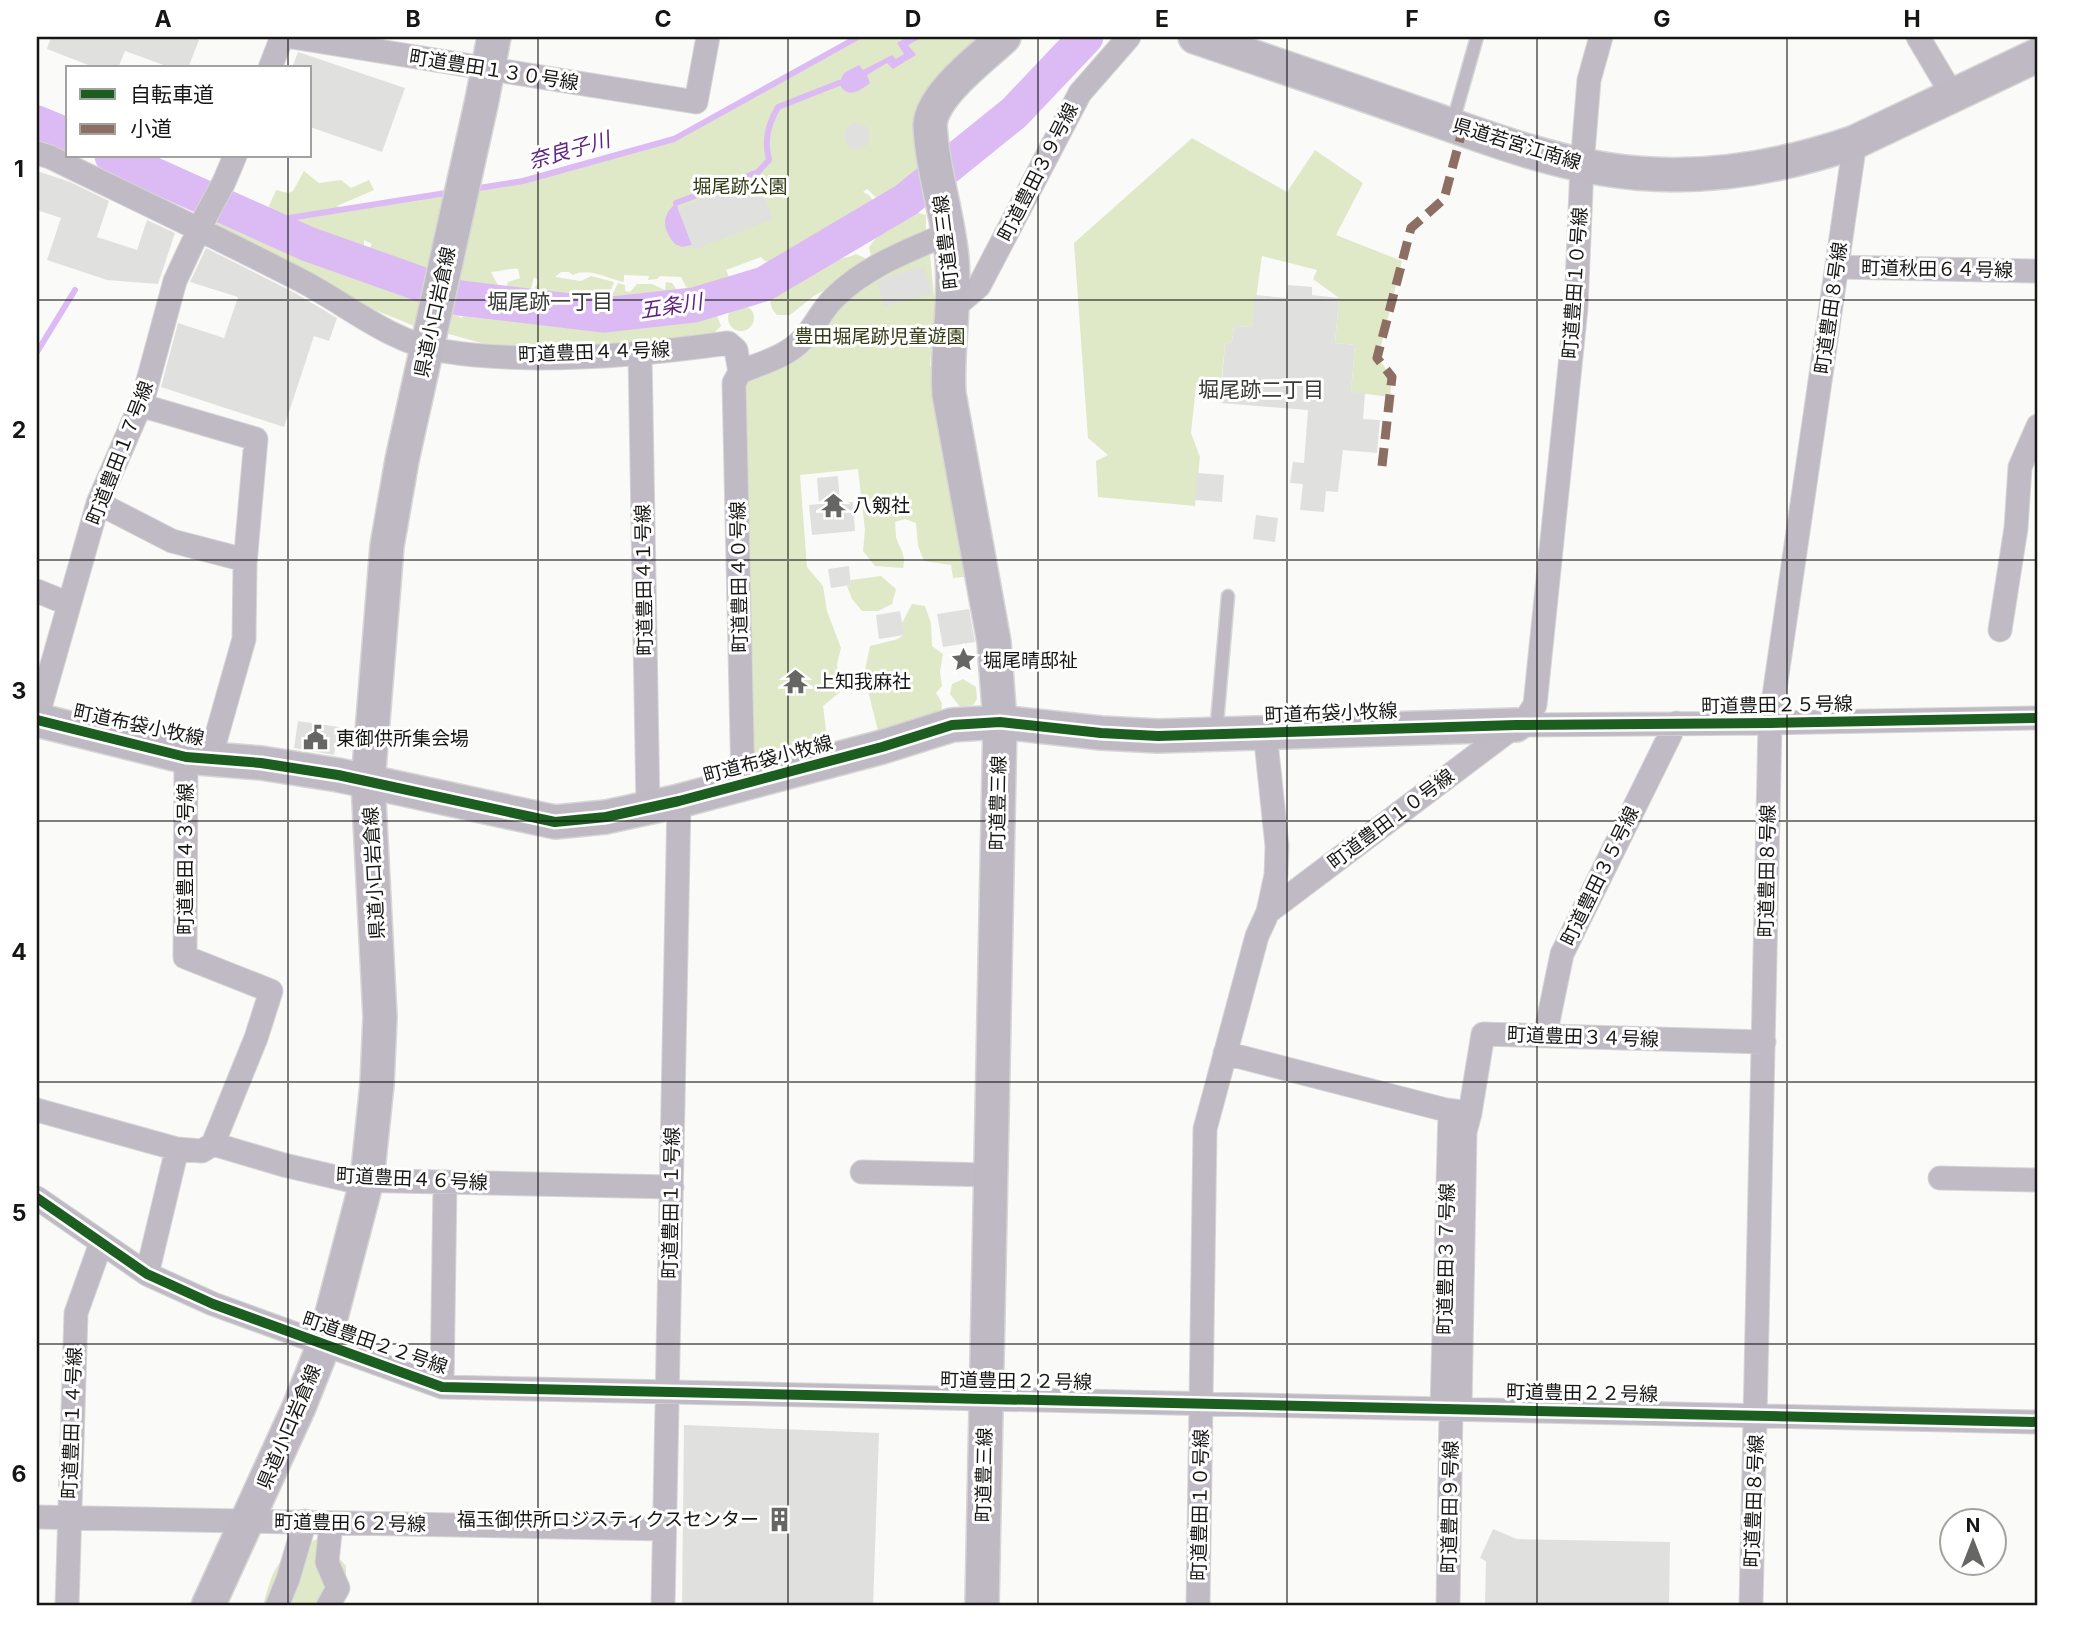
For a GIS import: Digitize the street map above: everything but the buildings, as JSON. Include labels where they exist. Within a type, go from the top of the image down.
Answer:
[{"type":"street","points":[[271,66],[282,37]]},
{"type":"street","name":"町道豊田１３０号線","points":[[292,37],[491,53],[696,102],[708,37]]},
{"type":"street","name":"町道豊三線","points":[[982,1606],[1000,722],[994,642],[949,394],[947,360],[952,309],[952,260],[930,118],[938,102],[1004,37]]},
{"type":"street","name":"町道豊田３９号線","points":[[952,309],[979,286],[1080,93],[1129,37]]},
{"type":"street","name":"県道若宮江南線","points":[[1195,37],[1542,155],[1582,165],[1645,173],[1709,174],[1771,166],[1855,142],[2038,55]]},
{"type":"street","name":"町道豊田１０号線","points":[[1198,1606],[1205,1129],[1257,936],[1268,912],[1527,717],[1535,705],[1576,308],[1582,165],[1589,80],[1601,37]]},
{"type":"street","points":[[1919,37],[1953,96]]},
{"type":"street","name":"県道小口岩倉線","points":[[208,1606],[299,1407],[324,1344],[367,1180],[377,1084],[380,1017],[368,782],[387,546],[396,487],[491,53]]},
{"type":"street","name":"町道豊田８号線","points":[[1751,1606],[1770,723],[1855,142]]},
{"type":"street","name":"町道豊田４４号線","points":[[37,153],[200,227],[386,331],[428,342],[442,350],[529,357],[639,352],[728,343],[736,350],[740,372]]},
{"type":"street","name":"町道豊田１７号線","points":[[37,719],[98,503],[140,405],[175,281],[234,158]]},
{"type":"street","points":[[740,372],[789,352],[803,340],[835,297],[860,277],[947,225]]},
{"type":"street","name":"町道秋田６４号線","points":[[1837,267],[2038,271]]},
{"type":"street","name":"町道豊田４１号線","points":[[639,352],[664,804]]},
{"type":"street","name":"町道豊田４０号線","points":[[740,372],[734,383],[743,784]]},
{"type":"street","name":"町道豊田４３号線","points":[[140,405],[256,439],[245,561],[244,639],[198,758],[185,957],[271,991],[256,1038],[212,1144]]},
{"type":"street","points":[[2000,630],[2016,528],[2020,467],[2038,426]]},
{"type":"street","points":[[98,503],[172,541],[245,561]]},
{"type":"street","points":[[37,592],[69,604]]},
{"type":"street","name":"町道豊田２５号線","points":[[1516,724],[2038,718]]},
{"type":"street","name":"町道布袋小牧線","points":[[37,719],[198,758],[261,763],[368,782],[555,822],[606,817],[664,804],[952,725],[1000,722],[1158,736],[1516,724]]},
{"type":"street","name":"町道豊田３５号線","points":[[1545,1036],[1562,954],[1676,723]]},
{"type":"street","points":[[1265,733],[1278,846],[1276,875],[1268,912]]},
{"type":"street","name":"町道豊田１１号線","points":[[663,1606],[672,1187],[664,804]]},
{"type":"street","name":"町道豊田３４号線","points":[[1460,1112],[1483,1034],[1763,1042]]},
{"type":"street","points":[[1225,1053],[1460,1112]]},
{"type":"street","name":"町道豊田４６号線","points":[[37,1110],[177,1149],[202,1151],[212,1144],[348,1180],[672,1187]]},
{"type":"street","name":"町道豊田３７号線","points":[[1451,1408],[1460,1112]]},
{"type":"street","points":[[147,1274],[177,1149]]},
{"type":"street","points":[[862,1172],[990,1175]]},
{"type":"street","points":[[1940,1178],[2038,1180]]},
{"type":"street","points":[[442,1387],[445,1182]]},
{"type":"street","name":"町道豊田２２号線","points":[[37,1198],[147,1274],[213,1304],[442,1387],[2038,1422]]},
{"type":"street","name":"町道豊田１４号線","points":[[67,1606],[76,1313],[101,1243]]},
{"type":"street","name":"町道豊田９号線","points":[[1448,1606],[1451,1408]]},
{"type":"street","name":"町道豊田６２号線","points":[[37,1517],[664,1529]]},
{"type":"street","points":[[277,1606],[305,1521]]},
{"type":"street","points":[[328,1606],[338,1588],[327,1562],[331,1523]]},
{"type":"lane","points":[[1452,125],[1477,37]]},
{"type":"lane","points":[[1216,734],[1228,596]]},
{"type":"green space","name":"堀尾跡公園","points":[[859,37],[1004,37],[947,91],[921,180],[906,184],[896,201],[885,206],[867,189],[863,192],[869,195],[877,207],[869,214],[854,215],[818,249],[799,251],[788,263],[765,261],[761,257],[726,270],[732,284],[710,296],[704,305],[691,309],[682,304],[672,312],[625,299],[620,307],[610,299],[618,283],[625,285],[625,291],[630,292],[637,284],[652,284],[665,290],[666,282],[672,283],[678,291],[674,297],[681,300],[690,294],[681,277],[660,276],[648,280],[649,276],[624,275],[624,282],[592,273],[573,275],[561,272],[555,277],[581,281],[591,276],[614,282],[605,306],[582,308],[541,302],[543,295],[535,288],[539,281],[534,277],[531,289],[536,299],[526,310],[518,309],[514,301],[504,294],[508,282],[520,278],[518,269],[491,272],[499,287],[498,297],[473,298],[454,289],[430,283],[401,281],[375,264],[367,252],[372,244],[364,240],[364,250],[345,251],[310,238],[308,231],[290,232],[266,213],[276,190],[288,193],[293,191],[304,171],[319,183],[341,180],[351,188],[369,180],[374,190],[337,206],[360,208],[379,201],[450,194],[516,182],[585,163],[588,159],[593,161],[674,139],[799,73]]},
{"type":"green space","points":[[1192,138],[1287,192],[1315,150],[1363,183],[1336,235],[1402,261],[1378,358],[1392,377],[1390,397],[1351,392],[1355,345],[1335,343],[1339,298],[1313,279],[1317,270],[1262,256],[1252,327],[1234,326],[1232,342],[1225,344],[1221,386],[1196,386],[1191,433],[1200,457],[1195,506],[1098,497],[1096,461],[1108,455],[1088,438],[1074,243]]},
{"type":"green space","points":[[227,209],[241,218],[262,218],[283,237],[304,238],[328,247],[348,265],[398,284],[409,297],[433,297],[461,318],[468,312],[492,311],[495,319],[526,314],[557,319],[562,314],[596,322],[607,319],[629,324],[636,317],[648,324],[666,316],[683,322],[685,314],[708,309],[717,316],[721,326],[702,345],[531,351],[507,345],[488,345],[435,330],[424,330],[358,303],[212,227],[214,217]]},
{"type":"green space","points":[[911,211],[926,215],[926,230],[906,244],[871,257],[869,247],[882,230],[892,229],[898,214]]},
{"type":"green space","points":[[856,254],[865,258],[865,267],[814,296],[790,315],[777,315],[771,306],[771,299],[782,287],[817,272],[820,264]]},
{"type":"green space","name":"豊田堀尾跡児童遊園","points":[[930,254],[935,307],[930,366],[936,371],[982,575],[953,578],[951,565],[924,561],[918,546],[916,523],[905,519],[895,522],[903,568],[875,566],[863,551],[865,530],[858,469],[800,475],[807,567],[823,586],[827,611],[841,648],[837,664],[840,692],[823,706],[830,761],[743,784],[742,387],[748,378],[842,300],[892,263]]},
{"type":"green space","points":[[741,305],[750,309],[754,318],[750,327],[741,331],[732,327],[728,318],[732,309]]},
{"type":"green space","points":[[881,576],[896,589],[892,604],[878,611],[862,611],[852,599],[847,586],[851,585],[851,580]]},
{"type":"green space","points":[[912,604],[925,606],[931,623],[932,646],[943,654],[940,672],[942,686],[936,693],[942,703],[940,728],[882,747],[864,675],[870,646],[898,639],[903,635],[902,623]]},
{"type":"green space","points":[[963,679],[976,687],[977,699],[973,705],[960,707],[950,694],[952,684]]},
{"type":"green space","points":[[321,1537],[346,1566],[346,1594],[335,1606],[263,1606],[272,1578],[281,1562],[296,1550]]},
{"type":"shaded area","points":[[907,37],[923,37],[908,45],[916,55],[893,69],[887,63],[867,75],[870,83],[858,91],[850,93],[842,88],[839,83],[844,73],[859,65],[863,70],[892,55],[896,59],[904,54],[897,43]]},
{"type":"shaded area","points":[[676,203],[692,245],[682,247],[675,244],[666,228],[668,213]]},
{"type":"waterway","name":"奈良子川","points":[[473,189],[523,181],[674,139],[858,37]]},
{"type":"waterway","name":"五条川","points":[[116,158],[308,244],[460,298],[604,315],[694,305],[764,284],[906,200],[1014,113],[1086,37]]},
{"type":"waterway","points":[[676,203],[758,172],[769,160],[768,133],[778,107],[839,83]]},
{"type":"waterway","name":"五条川","points":[[37,123],[66,135]]},
{"type":"waterway","name":"奈良子川","points":[[264,222],[452,192]]},
{"type":"waterway","points":[[37,352],[75,290]]},
{"type":"marked path","points":[[1382,466],[1392,377],[1377,358],[1411,228],[1444,199],[1463,128]]},
{"type":"cycle path","points":[[37,720],[186,757],[261,763],[338,775],[555,822],[606,817],[679,801],[882,747],[952,725],[1000,722],[1158,736],[1516,725],[2038,718]]},
{"type":"cycle path","points":[[37,1198],[147,1274],[213,1304],[442,1387],[2038,1422]]},
{"type":"place","name":"八剱社","points":[[833,505]]},
{"type":"place","name":"堀尾晴邸祉","points":[[963,660]]},
{"type":"place","name":"上知我麻社","points":[[796,681]]},
{"type":"place","name":"東御供所集会場","points":[[316,738]]},
{"type":"place","name":"福玉御供所ロジスティクスセンター","points":[[779,1519]]},
{"type":"district","name":"堀尾跡一丁目","points":[[550,301]]},
{"type":"district","name":"堀尾跡二丁目","points":[[1261,389]]}]
